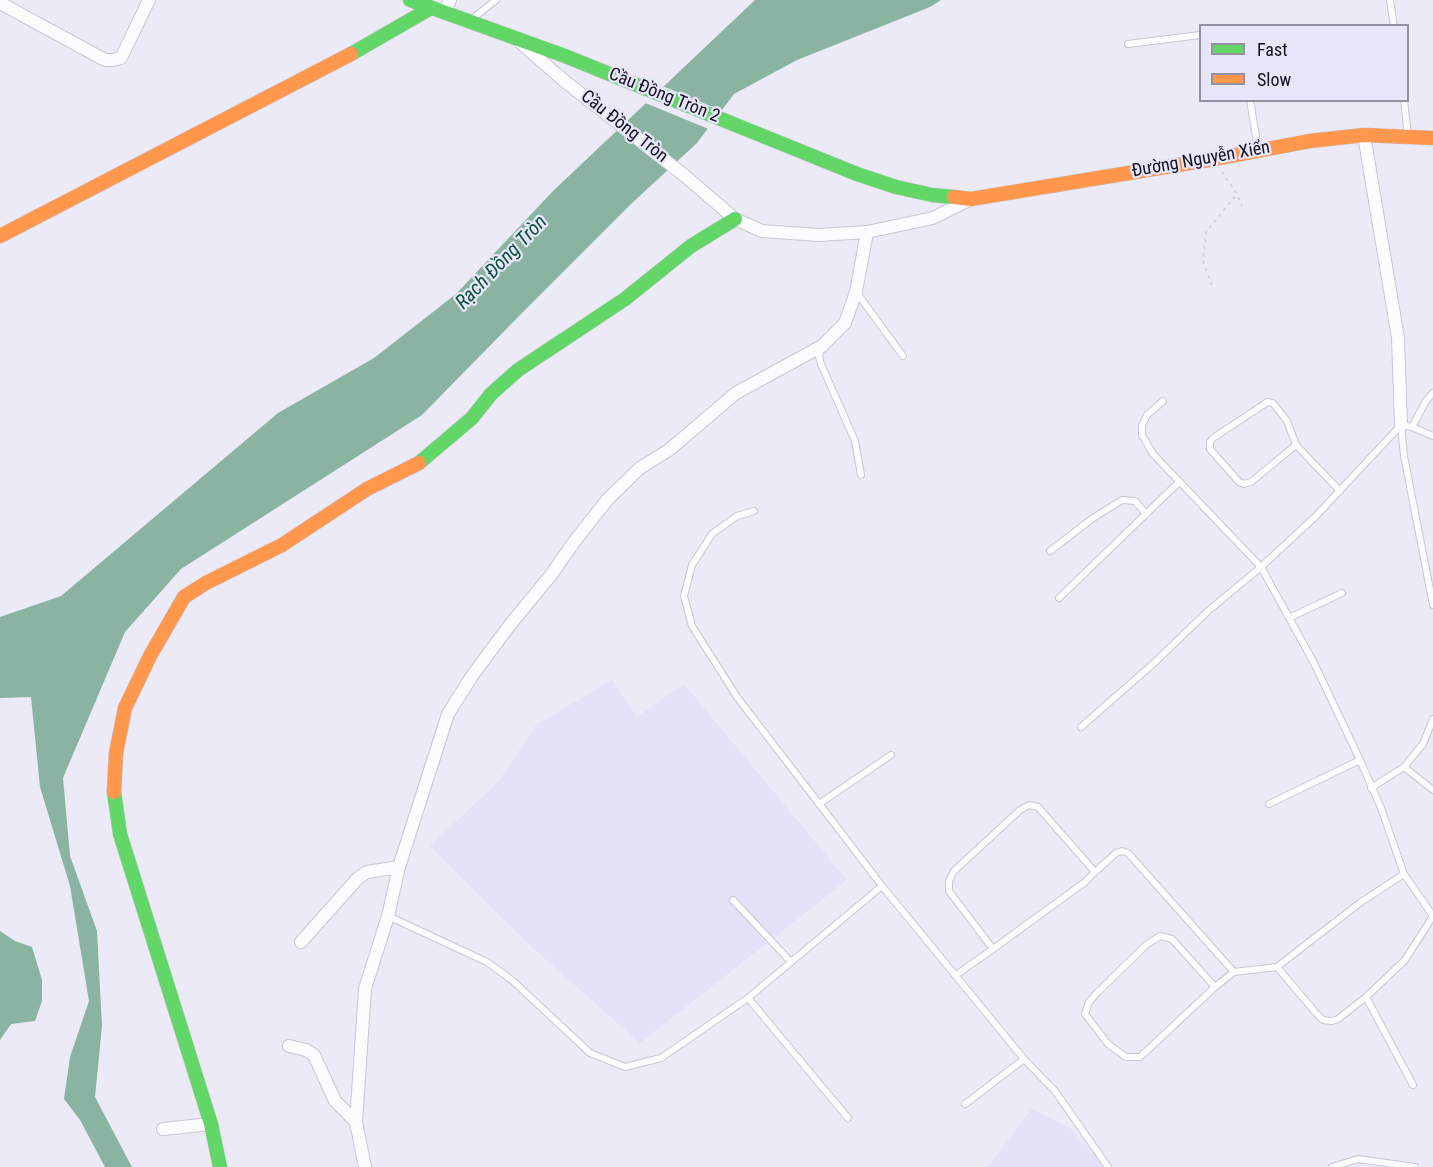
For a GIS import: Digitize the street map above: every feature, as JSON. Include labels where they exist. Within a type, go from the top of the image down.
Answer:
[{"type":"street","points":[[0,3],[105,60],[121,58],[150,0]]},
{"type":"street","points":[[410,0],[442,7],[470,21],[513,37]]},
{"type":"street","points":[[0,236],[442,7]]},
{"type":"street","name":"Cầu Đồng Tròn 2","points":[[513,37],[762,135]]},
{"type":"street","name":"Cầu Đồng Tròn","points":[[513,37],[685,176]]},
{"type":"street","name":"Đường Nguyễn Xiển","points":[[762,135],[857,174],[896,187],[932,195],[971,199],[1310,141],[1364,135],[1433,138]]},
{"type":"street","points":[[1364,135],[1398,338],[1407,426]]},
{"type":"street","name":"Đường Nguyễn Xiển","points":[[685,176],[735,219],[762,231],[780,234],[819,235],[867,232],[933,218],[971,199]]},
{"type":"street","points":[[220,1167],[211,1124],[120,834],[114,793],[116,753],[125,708],[155,647],[184,597],[206,583],[282,545],[367,489],[415,467],[472,418],[491,394],[518,370],[625,299],[691,246],[735,219]]},
{"type":"street","points":[[365,1167],[356,1122],[365,989],[388,916],[399,867],[448,714],[472,676],[509,626],[551,575],[607,500],[640,468],[669,450],[736,393],[822,346],[844,323],[856,292],[867,232]]},
{"type":"street","points":[[301,942],[358,878],[367,872],[399,867]]},
{"type":"street","points":[[289,1046],[314,1055],[335,1101],[356,1122]]},
{"type":"street","points":[[163,1128],[211,1124]]},
{"type":"lane","points":[[470,21],[496,0]]},
{"type":"lane","points":[[1390,0],[1394,24]]},
{"type":"lane","points":[[1128,44],[1199,35]]},
{"type":"lane","points":[[1250,102],[1258,150]]},
{"type":"lane","points":[[1404,102],[1408,136]]},
{"type":"lane","points":[[856,292],[903,356]]},
{"type":"lane","points":[[822,346],[819,357],[821,364],[855,441],[861,475]]},
{"type":"lane","points":[[1081,727],[1154,663],[1208,611],[1261,567],[1407,426],[1433,393]]},
{"type":"lane","points":[[1163,401],[1147,415],[1142,425],[1142,435],[1153,454],[1261,567],[1314,663],[1360,760],[1404,874],[1433,916],[1405,960],[1366,997],[1338,1019],[1332,1021],[1323,1020],[1277,967]]},
{"type":"lane","points":[[1296,445],[1251,482],[1244,484],[1239,482],[1210,449],[1210,442],[1213,438],[1268,402],[1273,404],[1287,421],[1296,445],[1340,491]]},
{"type":"lane","points":[[1407,426],[1433,436]]},
{"type":"lane","points":[[1407,426],[1404,456],[1433,605]]},
{"type":"lane","points":[[1059,598],[1179,482]]},
{"type":"lane","points":[[1050,552],[1093,518],[1122,500],[1135,501],[1146,514]]},
{"type":"lane","points":[[754,511],[736,516],[712,534],[692,565],[684,596],[692,626],[726,681],[882,886],[1024,1059],[1054,1091],[1108,1167]]},
{"type":"lane","points":[[1289,618],[1342,593]]},
{"type":"lane","points":[[1371,788],[1404,767],[1423,744],[1433,719]]},
{"type":"lane","points":[[819,804],[891,754]]},
{"type":"lane","points":[[1269,804],[1360,760]]},
{"type":"lane","points":[[1404,767],[1433,790]]},
{"type":"lane","points":[[993,949],[949,891],[949,881],[954,871],[1020,810],[1029,806],[1038,807],[1095,872]]},
{"type":"lane","points":[[956,975],[1086,882],[1116,853],[1122,851],[1128,853],[1234,972]]},
{"type":"lane","points":[[1215,987],[1172,939],[1160,936],[1146,945],[1097,993],[1089,1002],[1085,1014],[1108,1044],[1126,1057],[1140,1058],[1234,972],[1277,967],[1361,902],[1404,874]]},
{"type":"lane","points":[[388,916],[487,962],[513,981],[590,1053],[625,1067],[662,1058],[748,998],[882,886]]},
{"type":"lane","points":[[733,900],[791,962]]},
{"type":"lane","points":[[1366,997],[1413,1085]]},
{"type":"lane","points":[[748,998],[848,1118]]},
{"type":"lane","points":[[965,1104],[1024,1059]]},
{"type":"lane","points":[[1332,1167],[1358,1159],[1415,1167]]},
{"type":"path","points":[[1214,159],[1238,194],[1242,206]]},
{"type":"path","points":[[1212,285],[1203,261],[1206,232],[1238,194]]},
{"type":"shaded area","points":[[612,680],[637,717],[684,684],[847,880],[640,1043],[533,948],[430,846],[498,782],[536,725]]},
{"type":"shaded area","points":[[1032,1109],[1070,1128],[1105,1167],[987,1167]]},
{"type":"water","name":"Rạch Đồng Tròn","points":[[755,0],[941,0],[930,7],[797,60],[734,94],[697,143],[631,204],[422,415],[181,569],[125,632],[63,778],[70,856],[97,931],[102,1026],[95,1097],[132,1167],[105,1167],[80,1120],[64,1099],[70,1057],[89,1001],[70,886],[40,787],[31,697],[0,698],[0,617],[61,596],[278,413],[374,358],[456,294],[553,191]]},
{"type":"water","points":[[0,931],[15,941],[32,947],[42,980],[42,1001],[35,1021],[11,1024],[0,1040]]},
{"type":"pier","points":[[660,85],[725,112],[711,130],[643,102]]},
{"type":"traffic: fast","points":[[410,0],[565,56],[857,174],[896,187],[954,197]]},
{"type":"traffic: fast","points":[[351,54],[431,8]]},
{"type":"traffic: fast","points":[[419,463],[472,418],[491,394],[518,370],[625,299],[691,246],[735,219]]},
{"type":"traffic: fast","points":[[114,792],[120,834],[211,1124],[220,1167]]},
{"type":"traffic: slow","points":[[0,236],[351,54]]},
{"type":"traffic: slow","points":[[954,197],[971,199],[1310,141],[1364,135],[1433,138]]},
{"type":"traffic: slow","points":[[114,792],[116,753],[125,708],[150,656],[184,597],[206,583],[282,545],[367,489],[419,463]]}]
